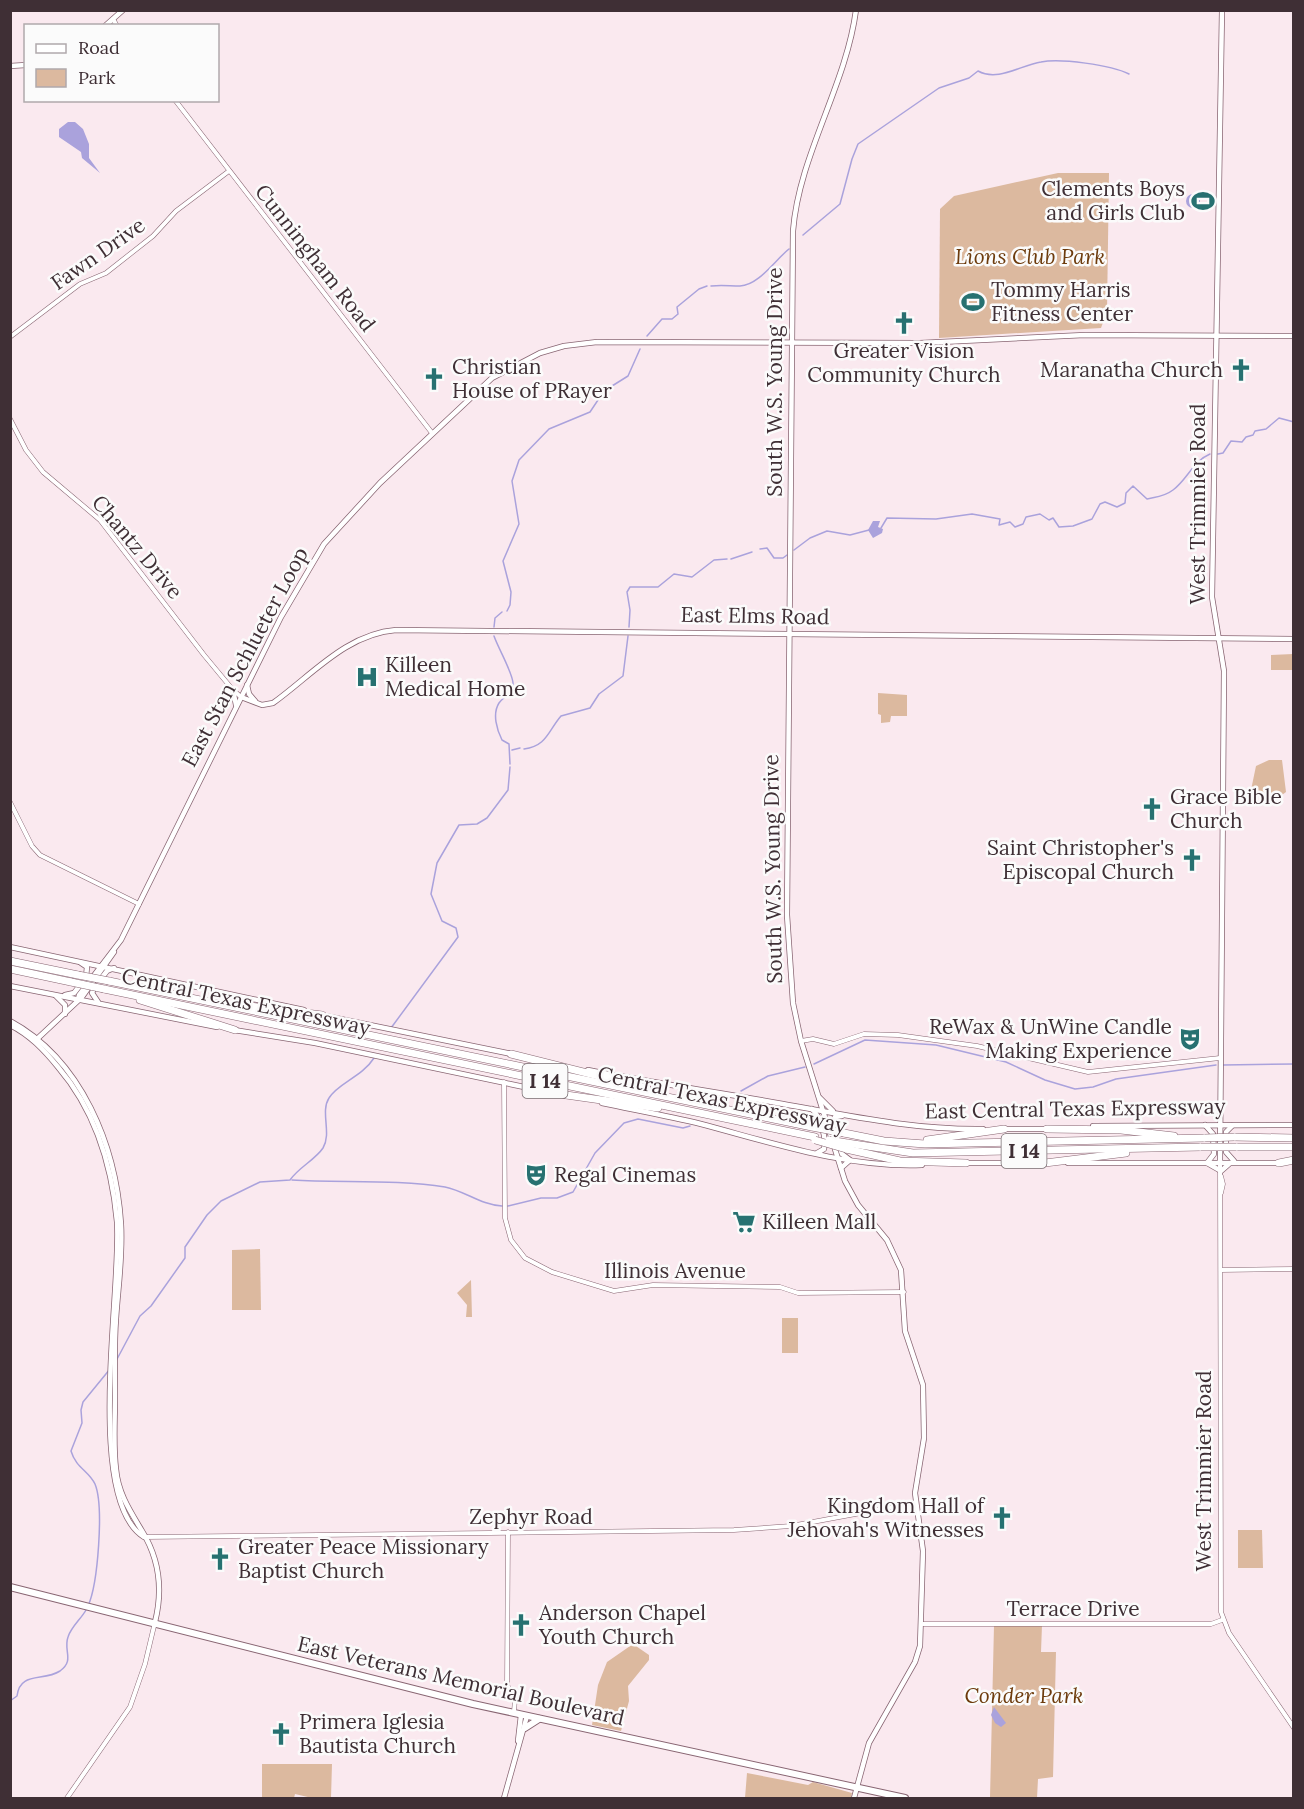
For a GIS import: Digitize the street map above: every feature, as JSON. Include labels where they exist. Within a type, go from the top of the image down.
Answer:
[{"type":"highway","points":[[10,955],[39,966]]},
{"type":"highway","name":"Central Texas Expressway","points":[[10,961],[884,1141],[925,1144],[1234,1137],[1293,1138]]},
{"type":"highway","name":"Central Texas Expressway","points":[[10,969],[702,1113],[846,1146],[913,1153],[1293,1147]]},
{"type":"highway","points":[[115,991],[235,1030]]},
{"type":"highway","points":[[219,1004],[322,1015]]},
{"type":"highway","points":[[511,1054],[689,1101]]},
{"type":"highway","points":[[566,1095],[702,1113]]},
{"type":"highway","points":[[884,1141],[930,1140],[1004,1129]]},
{"type":"highway","points":[[1047,1129],[1143,1131],[1195,1138]]},
{"type":"highway","points":[[846,1146],[900,1161],[966,1163]]},
{"type":"highway","points":[[1045,1163],[1156,1148]]},
{"type":"highway","points":[[1279,1163],[1293,1161]]},
{"type":"main road","name":"South W.S. Young Drive","points":[[854,1798],[869,1743],[915,1662],[922,1624],[923,1551],[915,1503],[915,1485],[921,1466],[924,1438],[923,1386],[905,1331],[901,1269],[894,1252],[858,1205],[836,1158],[801,1041],[793,1003],[787,915],[794,215],[846,50],[856,10]]},
{"type":"main road","name":"West Trimmier Road","points":[[1220,1162],[1224,671],[1212,597],[1222,10]]},
{"type":"main road","points":[[107,24],[121,12]]},
{"type":"main road","name":"East Stan Schlueter Loop","points":[[36,1040],[65,1015],[115,949],[295,591],[324,544],[352,511],[492,378],[528,357],[558,347],[597,342],[920,343],[1085,335],[1293,336]]},
{"type":"main road","name":"East Elms Road","points":[[235,709],[246,703],[273,703],[354,641],[387,631],[1293,639]]},
{"type":"main road","points":[[235,709],[232,690],[248,685],[250,695],[257,703]]},
{"type":"main road","points":[[242,697],[257,703]]},
{"type":"main road","name":"East Central Texas Expressway","points":[[10,947],[396,1031],[640,1081],[925,1128],[1047,1129],[1206,1124],[1293,1125]]},
{"type":"main road","points":[[89,963],[109,957],[116,969],[107,971],[93,989],[95,1000],[102,1005]]},
{"type":"main road","points":[[62,996],[74,993],[88,975],[87,967],[77,961]]},
{"type":"main road","points":[[10,986],[370,1054],[691,1122],[770,1145],[890,1166],[966,1163],[1279,1163]]},
{"type":"main road","points":[[54,994],[64,1005],[65,1015]]},
{"type":"main road","points":[[10,1023],[36,1040],[64,1070],[81,1097],[98,1136],[112,1187],[120,1247],[111,1381],[113,1477],[126,1513],[144,1537]]},
{"type":"main road","points":[[814,1153],[822,1151],[825,1143],[816,1114],[810,1109],[816,1105],[818,1095]]},
{"type":"main road","points":[[818,1095],[828,1108],[838,1114]]},
{"type":"main road","points":[[1207,1162],[1214,1154],[1213,1134],[1206,1124],[1220,1112],[1229,1121],[1238,1124]]},
{"type":"main road","points":[[850,1160],[842,1154],[832,1122],[835,1117],[851,1116]]},
{"type":"main road","points":[[1235,1162],[1228,1156],[1226,1132],[1230,1126],[1238,1124]]},
{"type":"main road","points":[[840,1169],[850,1160]]},
{"type":"main road","points":[[1207,1162],[1221,1174],[1235,1162]]},
{"type":"main road","points":[[113,1348],[116,1373],[117,1476],[125,1504],[144,1537],[160,1581],[160,1599],[155,1622]]},
{"type":"main road","name":"East Veterans Memorial Boulevard","points":[[10,1587],[521,1715],[905,1798]]},
{"type":"main road","points":[[504,1798],[525,1728],[521,1715]]},
{"type":"main road","points":[[518,1749],[521,1715]]},
{"type":"main road","points":[[525,1728],[539,1719]]},
{"type":"street","points":[[113,19],[117,24]]},
{"type":"street","name":"Cunningham Road","points":[[177,102],[432,434]]},
{"type":"street","name":"Fawn Drive","points":[[10,338],[80,284],[106,273],[153,236],[176,211],[229,171]]},
{"type":"street","name":"Chantz Drive","points":[[10,419],[26,450],[43,472],[100,520],[232,690],[242,697]]},
{"type":"street","points":[[10,802],[32,846],[40,855],[139,904]]},
{"type":"street","points":[[801,1041],[813,1039],[834,1044],[864,1034],[898,1035],[993,1050],[1088,1072],[1220,1058]]},
{"type":"street","name":"Illinois Avenue","points":[[504,1082],[506,1224],[518,1251],[535,1265],[614,1291],[656,1285],[780,1287],[798,1293],[904,1292]]},
{"type":"street","name":"West Trimmier Road","points":[[1220,1162],[1220,1602],[1222,1620],[1293,1728]]},
{"type":"street","name":"West Trimmier Road","points":[[1221,1174],[1223,1184],[1221,1193]]},
{"type":"street","points":[[1221,1270],[1293,1269]]},
{"type":"street","name":"Zephyr Road","points":[[144,1537],[777,1528],[915,1503]]},
{"type":"street","points":[[508,1532],[507,1685],[521,1715]]},
{"type":"street","name":"Terrace Drive","points":[[922,1624],[1211,1624],[1222,1620]]},
{"type":"street","points":[[67,1798],[103,1750],[130,1707],[143,1671],[155,1622]]},
{"type":"green space","name":"Lions Club Park","points":[[1058,173],[1109,173],[1107,311],[1101,328],[939,338],[940,209],[954,196]]},
{"type":"green space","points":[[1293,654],[1293,670],[1271,670],[1271,655]]},
{"type":"green space","points":[[878,693],[907,695],[907,716],[891,716],[890,722],[881,723],[881,715],[878,714]]},
{"type":"green space","points":[[1269,760],[1282,760],[1286,792],[1282,795],[1251,790],[1256,766]]},
{"type":"green space","points":[[260,1249],[261,1310],[232,1310],[232,1250]]},
{"type":"green space","points":[[471,1280],[472,1317],[466,1317],[467,1305],[457,1293]]},
{"type":"green space","points":[[782,1318],[798,1318],[798,1353],[782,1353]]},
{"type":"green space","points":[[1238,1530],[1262,1530],[1263,1568],[1238,1568]]},
{"type":"green space","name":"Conder Park","points":[[994,1625],[1042,1625],[1041,1652],[1056,1652],[1053,1777],[1038,1779],[1037,1798],[990,1798]]},
{"type":"green space","points":[[633,1644],[649,1655],[649,1660],[628,1686],[629,1701],[621,1731],[592,1725],[598,1685],[607,1662]]},
{"type":"green space","points":[[262,1764],[332,1764],[331,1798],[312,1798],[295,1794],[294,1798],[262,1798]]},
{"type":"green space","points":[[747,1773],[808,1785],[813,1782],[852,1793],[851,1798],[745,1798]]},
{"type":"shaded area","points":[[68,122],[75,122],[83,129],[89,144],[89,158],[100,173],[82,158],[81,152],[59,137],[59,129]]},
{"type":"shaded area","points":[[1190,194],[1196,194],[1200,201],[1196,208],[1190,208],[1186,204],[1186,198]]},
{"type":"shaded area","points":[[873,521],[880,521],[878,527],[883,529],[882,533],[873,538],[868,530]]},
{"type":"shaded area","points":[[994,1707],[1006,1723],[1001,1727],[995,1723],[991,1715]]},
{"type":"waterway","points":[[803,235],[840,204],[858,144],[939,88],[969,78],[978,71],[993,75],[1001,74],[1049,61],[1098,65],[1129,74]]},
{"type":"waterway","points":[[711,286],[747,285],[760,277],[789,249]]},
{"type":"waterway","points":[[647,336],[662,319],[672,319],[678,314],[677,307],[699,289],[707,286]]},
{"type":"waterway","points":[[507,611],[511,592],[503,561],[519,524],[512,481],[519,460],[549,429],[590,412],[604,391],[628,376],[640,349]]},
{"type":"waterway","points":[[1218,454],[1223,453],[1231,441],[1242,442],[1255,431],[1266,429],[1279,418],[1294,422]]},
{"type":"waterway","points":[[881,528],[887,518],[936,519],[972,514],[1000,519],[999,525],[1010,522],[1015,527],[1023,524],[1026,517],[1040,514],[1049,520],[1053,518],[1059,527],[1073,526],[1092,519],[1100,504],[1105,502],[1117,507],[1125,503],[1126,493],[1133,486],[1147,499],[1170,492],[1199,461],[1210,454]]},
{"type":"waterway","points":[[794,550],[810,538],[827,531],[850,535],[869,530]]},
{"type":"waterway","points":[[760,549],[767,548],[774,558],[783,558],[787,555]]},
{"type":"waterway","points":[[731,559],[752,552]]},
{"type":"waterway","points":[[629,627],[630,610],[627,592],[630,587],[658,587],[674,574],[692,577],[714,560],[727,559]]},
{"type":"waterway","points":[[494,627],[495,618],[502,612]]},
{"type":"waterway","points":[[494,636],[513,681],[511,691],[497,707],[496,717],[502,740],[509,744],[510,764]]},
{"type":"waterway","points":[[524,749],[538,745],[561,716],[590,708],[599,694],[623,676],[628,636]]},
{"type":"waterway","points":[[512,750],[520,748]]},
{"type":"waterway","points":[[391,1028],[458,937],[456,928],[442,921],[431,894],[437,863],[459,825],[477,824],[487,818],[508,790],[510,767]]},
{"type":"waterway","points":[[814,1064],[865,1040],[936,1045],[1006,1062],[1045,1080],[1075,1089],[1093,1087],[1116,1079],[1216,1065]]},
{"type":"waterway","points":[[116,1361],[140,1316],[151,1306],[185,1258],[185,1247],[207,1215],[221,1201],[260,1182],[290,1180],[316,1156],[325,1142],[326,1110],[329,1098],[338,1088],[369,1065],[374,1058]]},
{"type":"waterway","points":[[1223,1065],[1294,1064]]},
{"type":"waterway","points":[[741,1091],[768,1076],[805,1067]]},
{"type":"waterway","points":[[508,1206],[541,1198],[557,1198],[573,1192],[595,1153],[624,1123],[638,1119],[683,1128],[690,1126]]},
{"type":"waterway","points":[[292,1180],[389,1182],[445,1187],[487,1203],[502,1206]]},
{"type":"waterway","points":[[88,1606],[95,1581],[99,1545],[98,1495],[95,1484],[76,1462],[71,1451],[82,1423],[83,1402],[110,1369]]},
{"type":"waterway","points":[[10,1701],[17,1696],[19,1688],[27,1680],[53,1674],[64,1667],[68,1659],[68,1637],[86,1610]]},
{"type":"place","name":"Clements Boys and Girls Club","points":[[1203,201]]},
{"type":"place","name":"Tommy Harris Fitness Center","points":[[973,302]]},
{"type":"place","name":"Greater Vision Community Church","points":[[904,323]]},
{"type":"place","name":"Maranatha Church","points":[[1241,370]]},
{"type":"place","name":"Christian House of PRayer","points":[[434,379]]},
{"type":"place","name":"Killeen Medical Home","points":[[367,677]]},
{"type":"place","name":"Grace Bible Church","points":[[1152,809]]},
{"type":"place","name":"Saint Christopher's Episcopal Church","points":[[1192,860]]},
{"type":"place","name":"ReWax & UnWine Candle Making Experience","points":[[1190,1039]]},
{"type":"place","name":"Regal Cinemas","points":[[536,1175]]},
{"type":"place","name":"Killeen Mall","points":[[744,1222]]},
{"type":"place","name":"Kingdom Hall of Jehovah's Witnesses","points":[[1002,1518]]},
{"type":"place","name":"Greater Peace Missionary Baptist Church","points":[[220,1559]]},
{"type":"place","name":"Anderson Chapel Youth Church","points":[[521,1625]]},
{"type":"place","name":"Primera Iglesia Bautista Church","points":[[281,1734]]}]
